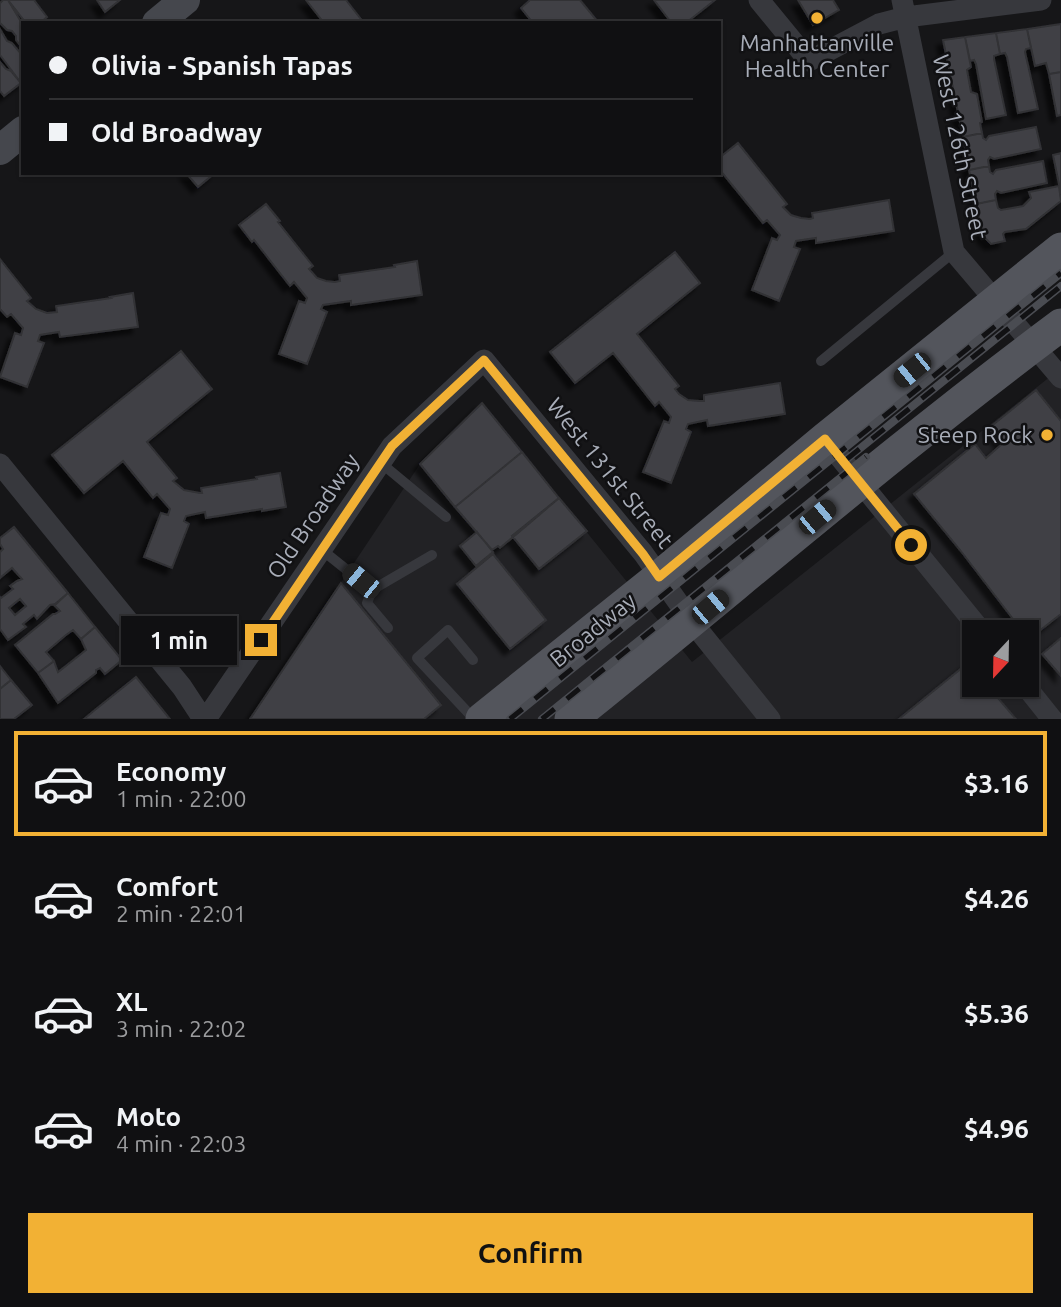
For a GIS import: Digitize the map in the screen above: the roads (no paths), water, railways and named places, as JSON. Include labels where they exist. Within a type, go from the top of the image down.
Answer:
[{"type":"main road","points":[[159,21],[185,0]]},
{"type":"main road","points":[[0,150],[21,133]]},
{"type":"main road","name":"Broadway","points":[[571,719],[860,482],[1016,324],[1061,249]]},
{"type":"main road","points":[[1016,324],[1044,330],[1061,311]]},
{"type":"main road","name":"Broadway","points":[[482,719],[825,439],[1016,324],[1061,325]]},
{"type":"street","points":[[759,0],[809,61],[904,9],[1041,0]]},
{"type":"street","name":"West 126th Street","points":[[904,9],[954,251],[1061,378]]},
{"type":"street","name":"Old Broadway","points":[[205,719],[392,446],[484,360]]},
{"type":"street","name":"West 131st Street","points":[[484,360],[643,554],[692,622],[770,719]]},
{"type":"street","points":[[825,439],[972,620]]},
{"type":"street","points":[[0,464],[182,687],[205,719]]},
{"type":"street","points":[[1034,697],[1052,719]]},
{"type":"lane","points":[[821,361],[954,251]]},
{"type":"lane","points":[[380,463],[446,517]]},
{"type":"lane","points":[[322,550],[372,590]]},
{"type":"lane","points":[[388,628],[367,603],[372,590],[432,555]]},
{"type":"lane","points":[[473,660],[449,630],[417,658],[474,719]]},
{"type":"railway","points":[[510,719],[1061,273]]},
{"type":"railway","points":[[847,459],[1061,286]]},
{"type":"railway","points":[[542,719],[866,457]]},
{"type":"place","name":"Manhattanville Health Center","points":[[817,18]]},
{"type":"place","name":"Steep Rock","points":[[1047,435]]}]
